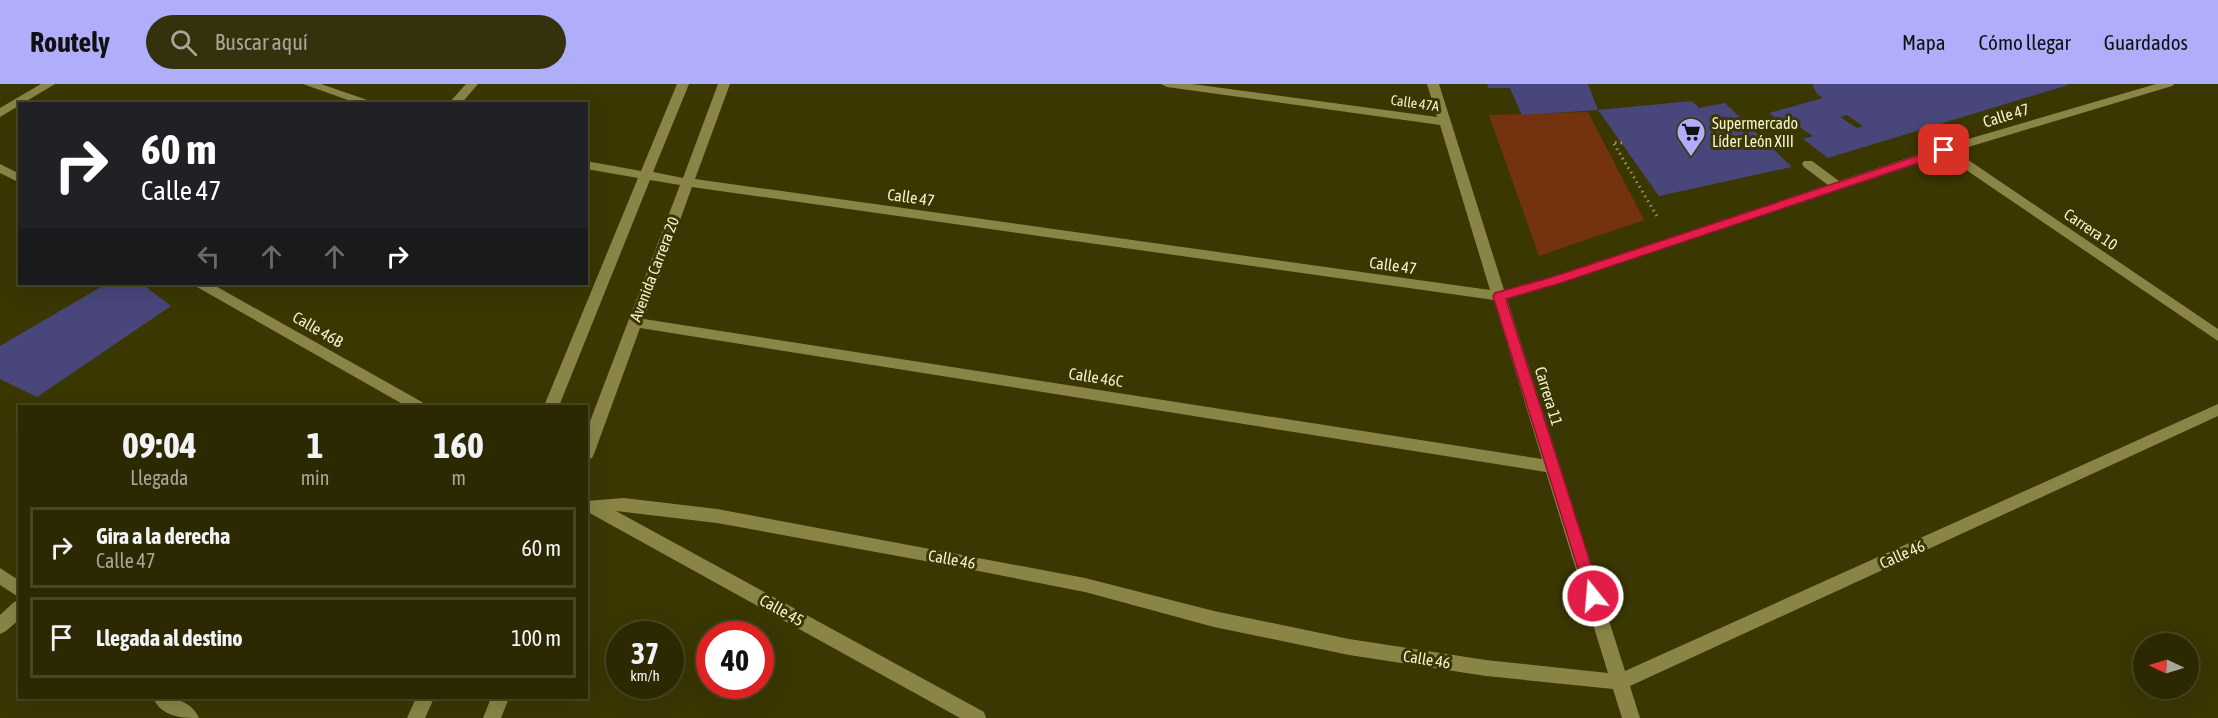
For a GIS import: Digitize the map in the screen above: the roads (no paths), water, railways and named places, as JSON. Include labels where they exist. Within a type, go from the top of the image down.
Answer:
[{"type":"street","points":[[19,102],[49,84]]},
{"type":"street","points":[[309,84],[367,102]]},
{"type":"street","points":[[456,102],[472,84]]},
{"type":"street","points":[[551,405],[682,84]]},
{"type":"street","name":"Avenida Carrera 20","points":[[588,448],[724,84]]},
{"type":"street","name":"Calle 47A","points":[[1167,84],[1444,122]]},
{"type":"street","name":"Carrera 11","points":[[1432,84],[1631,718]]},
{"type":"street","name":"Calle 47","points":[[588,165],[686,182],[1499,296],[1673,241],[1944,150],[2168,84]]},
{"type":"street","points":[[0,113],[18,102]]},
{"type":"street","name":"Carrera 10","points":[[1944,150],[2218,336]]},
{"type":"street","points":[[1808,164],[1838,186]]},
{"type":"street","points":[[0,168],[18,178]]},
{"type":"street","name":"Calle 46B","points":[[204,285],[415,405]]},
{"type":"street","name":"Calle 46C","points":[[634,322],[1553,467]]},
{"type":"street","name":"Calle 46","points":[[589,505],[624,504],[706,514],[958,560],[1085,585],[1214,619],[1349,647],[1486,668],[1620,682],[2218,410]]},
{"type":"street","name":"Calle 45","points":[[589,505],[977,718]]},
{"type":"street","points":[[0,575],[18,589]]},
{"type":"street","points":[[0,626],[18,609]]},
{"type":"street","points":[[163,699],[190,718]]},
{"type":"street","points":[[416,718],[425,699]]},
{"type":"street","points":[[492,718],[500,699]]},
{"type":"place","name":"Supermercado Líder León XIII","points":[[1691,158]]}]
